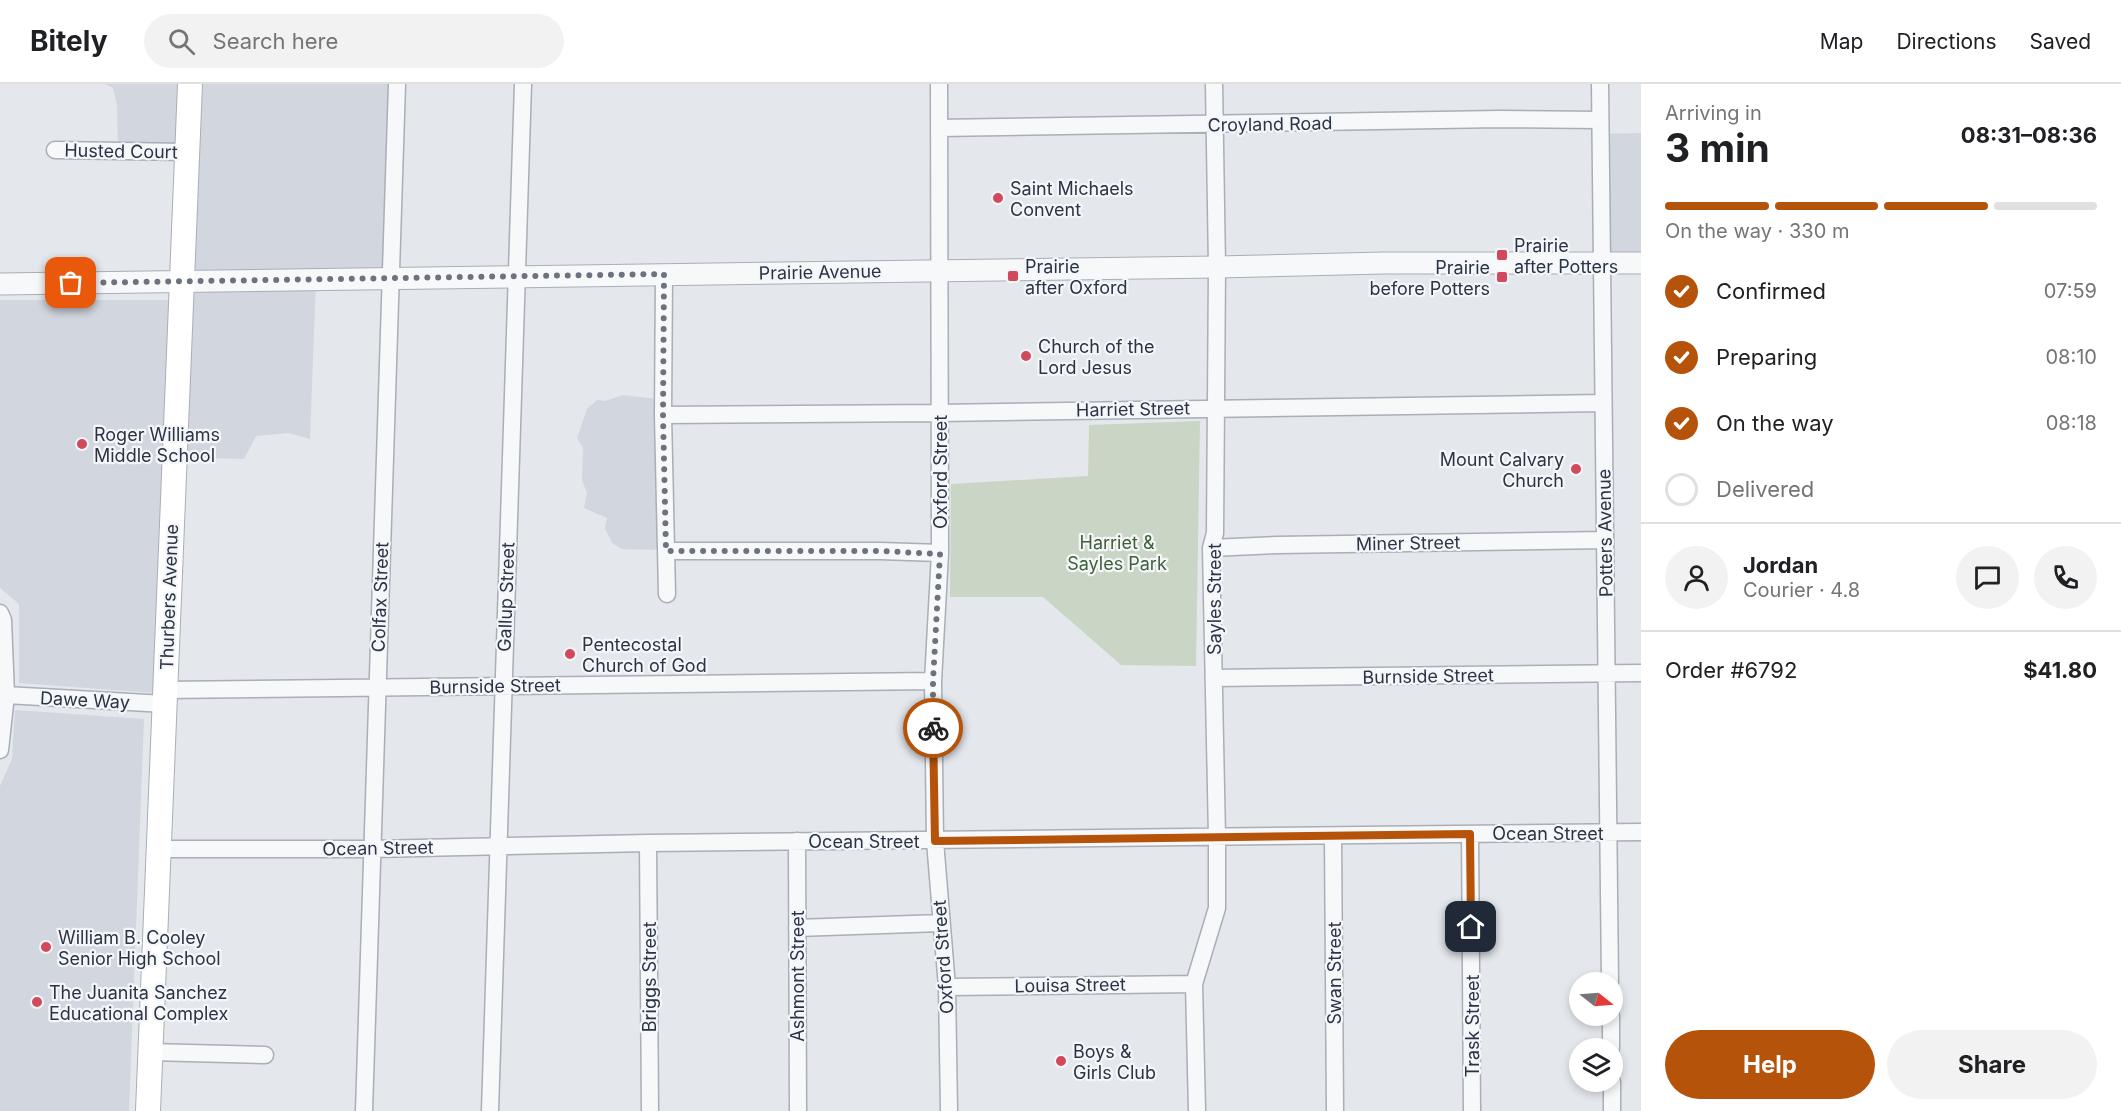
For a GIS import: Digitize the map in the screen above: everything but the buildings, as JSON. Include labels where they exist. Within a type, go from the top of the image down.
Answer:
[{"type":"main road","name":"Thurbers Avenue","points":[[148,1111],[190,84]]},
{"type":"street","name":"Colfax Street","points":[[364,1111],[397,84]]},
{"type":"street","name":"Gallup Street","points":[[490,1111],[523,84]]},
{"type":"street","name":"Oxford Street","points":[[939,84],[940,554],[933,681],[935,841],[947,987],[949,1111]]},
{"type":"street","name":"Sayles Street","points":[[1197,1111],[1194,984],[1217,908],[1211,548],[1215,533],[1217,267],[1214,84]]},
{"type":"street","name":"Potters Avenue","points":[[1600,84],[1610,972]]},
{"type":"street","name":"Croyland Road","points":[[939,128],[1500,119],[1600,120]]},
{"type":"street","name":"Husted Court","points":[[55,150],[188,152]]},
{"type":"street","name":"Prairie Avenue","points":[[0,284],[1384,263],[1641,263]]},
{"type":"street","points":[[664,274],[663,415],[668,594]]},
{"type":"street","name":"Harriet Street","points":[[663,415],[1602,403]]},
{"type":"street","name":"Miner Street","points":[[1211,548],[1605,540]]},
{"type":"street","points":[[666,551],[880,551],[940,554]]},
{"type":"street","points":[[0,613],[3,620],[6,695],[0,750]]},
{"type":"street","name":"Burnside Street","points":[[1214,678],[1641,673]]},
{"type":"street","name":"Burnside Street","points":[[165,697],[377,688],[933,681]]},
{"type":"street","name":"Dawe Way","points":[[6,695],[165,697]]},
{"type":"street","name":"Ocean Street","points":[[159,849],[372,849],[648,843],[1641,832]]},
{"type":"street","name":"Trask Street","points":[[1470,834],[1472,1111]]},
{"type":"street","name":"Swan Street","points":[[1333,836],[1335,1111]]},
{"type":"street","name":"Ashmont Street","points":[[797,842],[798,1111]]},
{"type":"street","name":"Briggs Street","points":[[648,843],[650,1111]]},
{"type":"street","points":[[797,928],[941,923]]},
{"type":"street","name":"Louisa Street","points":[[947,987],[1194,984]]},
{"type":"street","points":[[150,1052],[265,1055]]},
{"type":"street","points":[[1612,1092],[1612,1111]]},
{"type":"shaded area","points":[[105,84],[397,84],[390,274],[316,279],[310,439],[288,433],[256,436],[244,459],[174,457],[184,156],[118,148],[117,105],[113,88]]},
{"type":"shaded area","points":[[1641,133],[1641,263],[1595,264],[1595,134]]},
{"type":"shaded area","name":"Roger Williams Middle School","points":[[0,300],[169,300],[155,693],[19,683],[19,604],[0,588]]},
{"type":"shaded area","points":[[623,395],[657,399],[657,548],[654,550],[622,549],[612,543],[605,528],[607,518],[584,508],[587,493],[582,480],[583,448],[577,438],[587,409],[597,400],[605,401]]},
{"type":"shaded area","points":[[15,710],[144,719],[129,1111],[0,1111],[0,786],[12,759]]},
{"type":"green space","name":"Harriet & Sayles Park","points":[[1200,421],[1196,666],[1121,665],[1043,597],[950,597],[951,484],[1088,476],[1089,425]]},
{"type":"way so far","points":[[71,283],[664,274],[663,415],[666,551],[880,551],[940,554],[933,681],[933,728]]},
{"type":"place","name":"Saint Michaels Convent","points":[[998,198]]},
{"type":"place","name":"Prairie after Potters","points":[[1502,255]]},
{"type":"place","name":"Prairie after Oxford","points":[[1013,276]]},
{"type":"place","name":"Prairie before Potters","points":[[1502,277]]},
{"type":"place","name":"Church of the Lord Jesus","points":[[1026,356]]},
{"type":"place","name":"Roger Williams Middle School","points":[[82,444]]},
{"type":"place","name":"Mount Calvary Church","points":[[1576,469]]},
{"type":"place","name":"Pentecostal Church of God","points":[[570,654]]},
{"type":"place","name":"William B. Cooley Senior High School","points":[[46,947]]},
{"type":"place","name":"The Juanita Sanchez Educational Complex","points":[[37,1002]]},
{"type":"place","name":"Boys & Girls Club","points":[[1061,1061]]},
{"type":"route","points":[[933,728],[935,841],[1470,834],[1471,927]]}]
